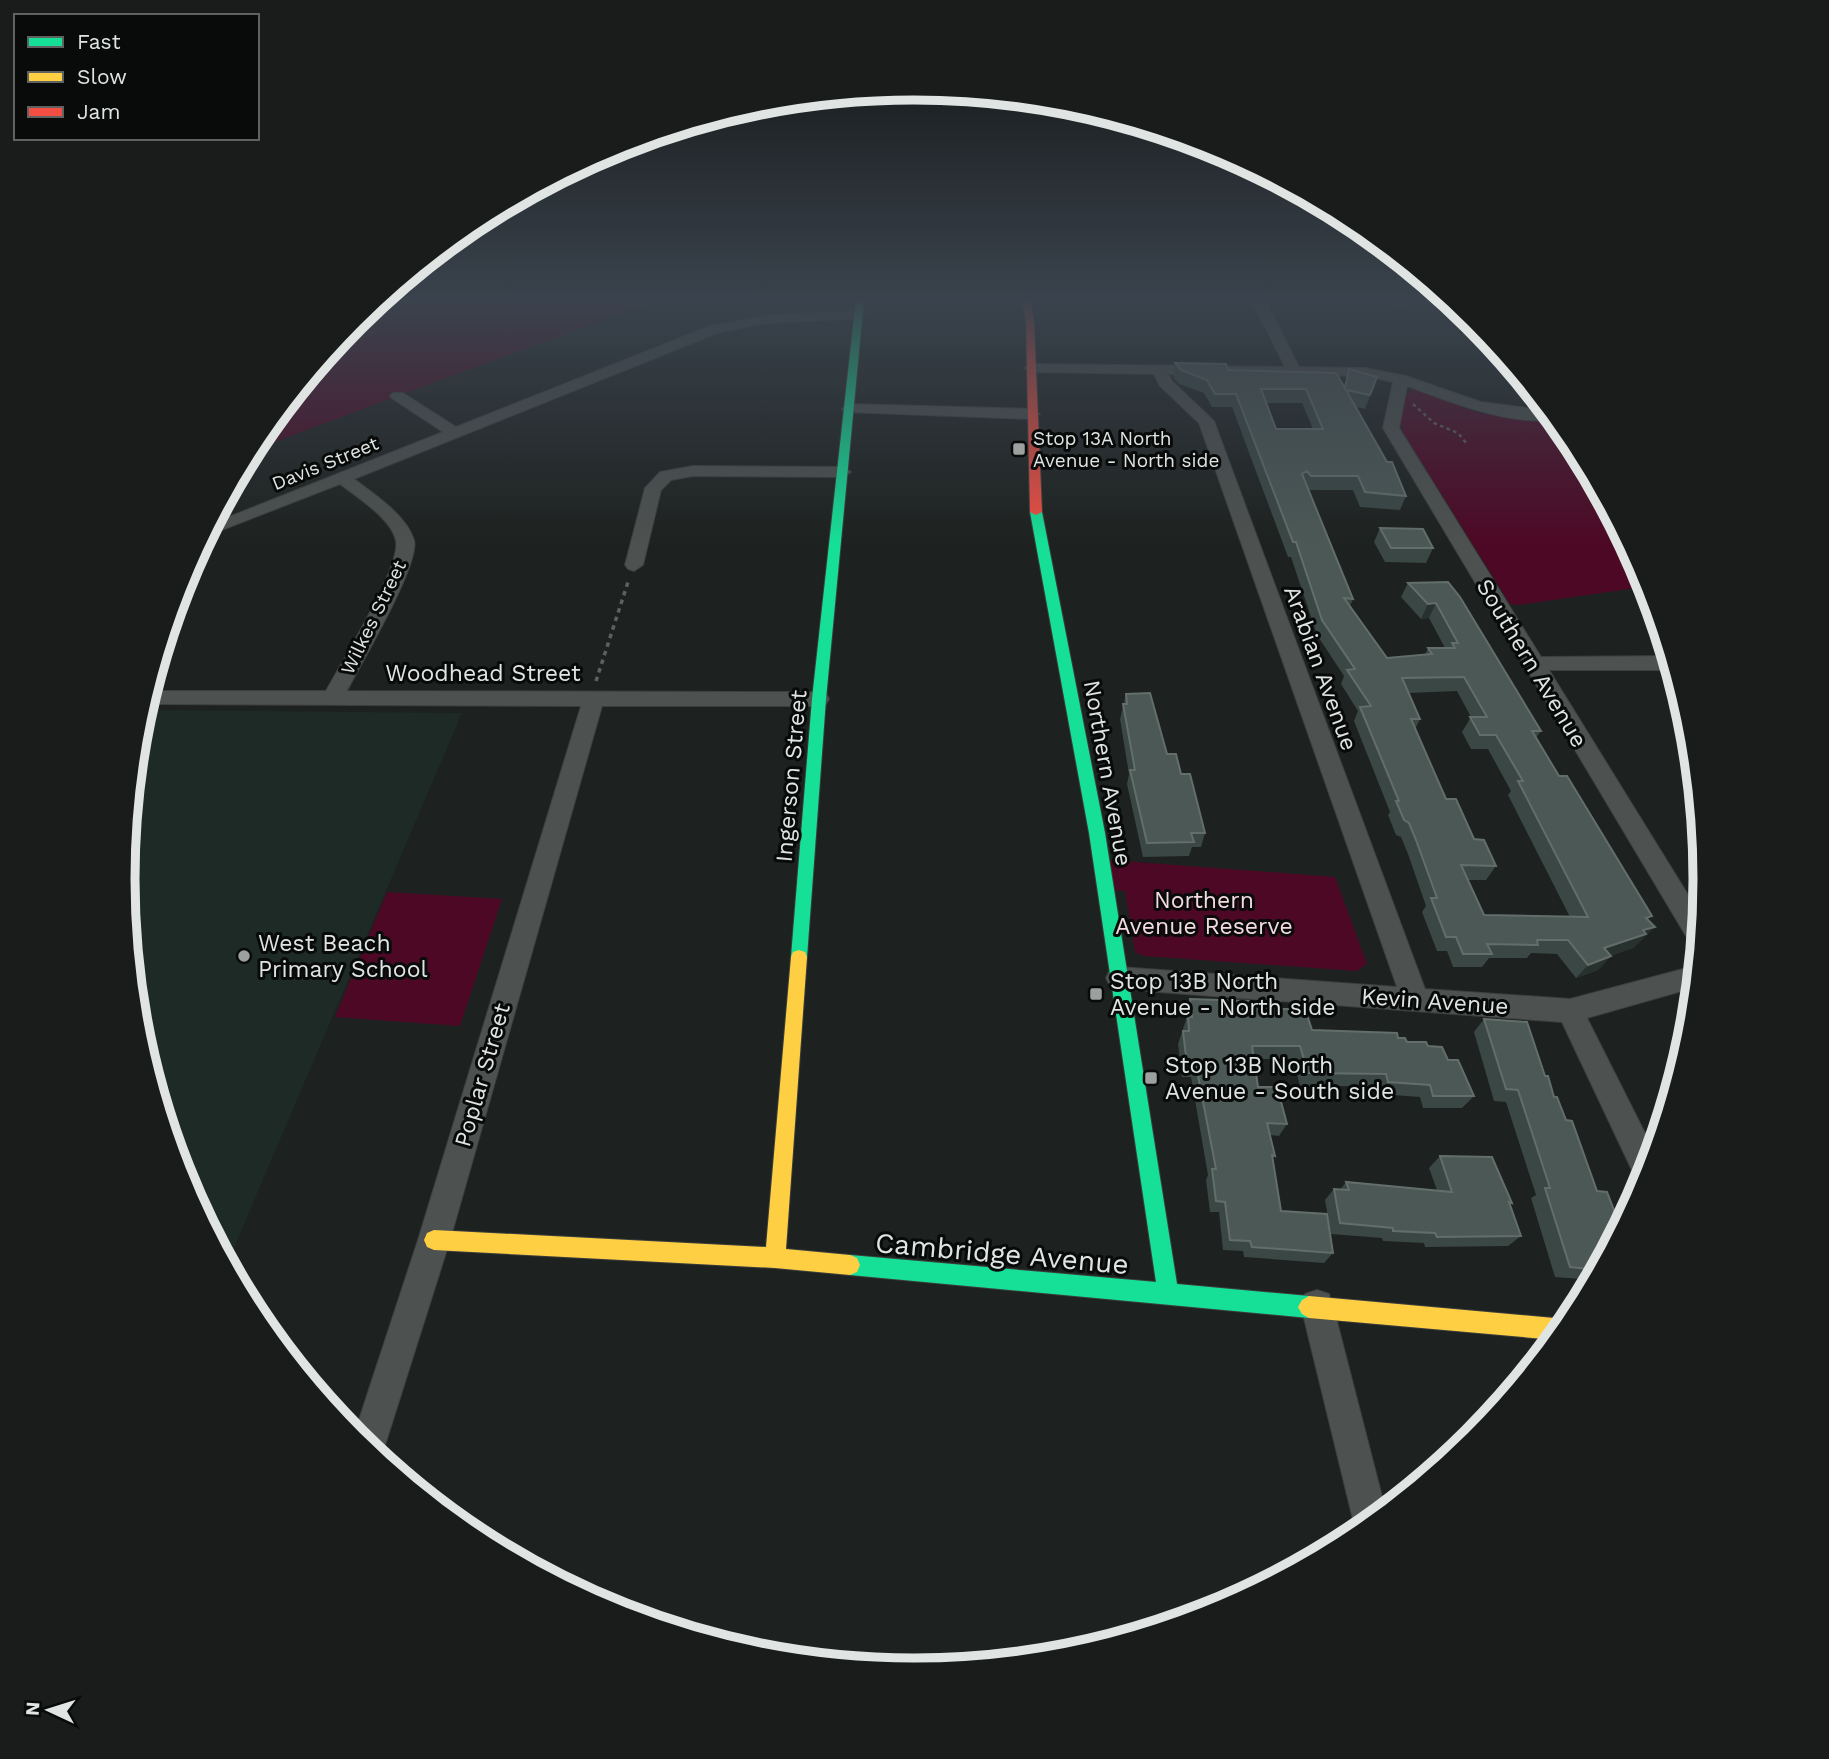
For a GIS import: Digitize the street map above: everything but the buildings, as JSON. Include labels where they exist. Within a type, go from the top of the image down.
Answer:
[{"type":"street","name":"Davis Street","points":[[219,527],[583,381]]},
{"type":"street","name":"Ingerson Street","points":[[775,1258],[819,699],[852,381]]},
{"type":"street","name":"Northern Avenue","points":[[1031,381],[1034,501],[1097,833],[1168,1295]]},
{"type":"street","name":"Arabian Avenue","points":[[1164,381],[1206,421],[1415,999]]},
{"type":"street","points":[[1384,381],[1399,388],[1478,406],[1540,415]]},
{"type":"street","name":"Southern Avenue","points":[[1399,388],[1391,428],[1693,926]]},
{"type":"street","points":[[398,396],[453,432]]},
{"type":"street","points":[[850,409],[1032,414]]},
{"type":"street","points":[[634,565],[653,488],[666,476],[693,471],[843,472]]},
{"type":"street","name":"Wilkes Street","points":[[333,698],[403,564],[405,540],[384,510],[342,478]]},
{"type":"street","points":[[1532,664],[1663,663]]},
{"type":"street","name":"Woodhead Street","points":[[157,698],[819,699]]},
{"type":"street","name":"Poplar Street","points":[[371,1438],[434,1240],[593,699]]},
{"type":"street","name":"Kevin Avenue","points":[[1119,978],[1570,1011]]},
{"type":"street","points":[[1642,1158],[1570,1011],[1688,978]]},
{"type":"street","name":"Cambridge Avenue","points":[[434,1240],[775,1258],[1552,1329]]},
{"type":"street","points":[[1317,1306],[1368,1513]]},
{"type":"path","points":[[1399,388],[1434,423],[1458,433],[1466,444]]},
{"type":"path","points":[[593,699],[593,690],[634,565]]},
{"type":"shaded area","name":"West Beach Primary School","points":[[154,710],[462,713],[231,1254],[194,1178],[176,1130],[161,1081],[141,981],[136,930],[136,829],[141,778]]},
{"type":"green space","points":[[315,381],[439,381],[267,445]]},
{"type":"green space","points":[[1411,390],[1419,391],[1490,415],[1545,421],[1590,490],[1638,588],[1510,604],[1403,433],[1400,410]]},
{"type":"green space","name":"Northern Avenue Reserve","points":[[1109,860],[1335,877],[1367,964],[1357,971],[1144,956],[1135,952],[1125,891],[1115,890]]},
{"type":"green space","points":[[387,892],[502,899],[460,1026],[335,1017]]},
{"type":"traffic: fast","points":[[799,957],[819,699],[852,381]]},
{"type":"traffic: fast","points":[[1036,512],[1097,833],[1168,1295]]},
{"type":"traffic: fast","points":[[850,1265],[1309,1307]]},
{"type":"traffic: slow","points":[[775,1258],[799,957]]},
{"type":"traffic: slow","points":[[434,1240],[775,1258],[850,1265]]},
{"type":"traffic: slow","points":[[1309,1307],[1551,1329]]},
{"type":"traffic: jam","points":[[1032,381],[1036,512]]},
{"type":"place","name":"Stop 13A North Avenue - North side","points":[[1019,449]]},
{"type":"place","name":"West Beach Primary School","points":[[244,956]]},
{"type":"place","name":"Stop 13B North Avenue - North side","points":[[1096,994]]},
{"type":"place","name":"Stop 13B North Avenue - South side","points":[[1151,1078]]}]
